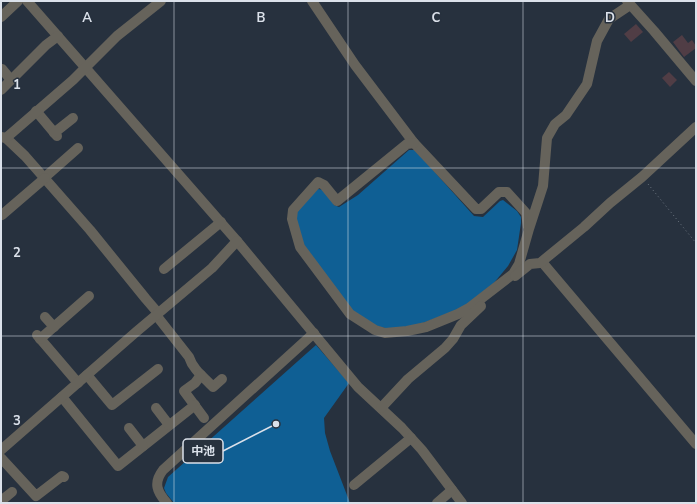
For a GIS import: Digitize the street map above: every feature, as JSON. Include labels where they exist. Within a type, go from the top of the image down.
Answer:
[{"type":"street","points":[[1,17],[18,1]]},
{"type":"street","points":[[27,1],[221,222],[358,387],[411,438],[462,503]]},
{"type":"street","points":[[161,1],[117,36],[85,68],[36,111],[3,137],[25,156],[90,230],[158,314],[189,357],[190,362],[201,375],[213,387],[222,380]]},
{"type":"street","points":[[312,1],[355,65],[414,143],[476,209],[481,209],[499,192],[507,192],[526,214],[529,229]]},
{"type":"street","points":[[414,143],[407,144],[337,201],[324,185],[318,182],[293,210],[292,219],[300,247],[350,314],[375,330],[385,333],[407,332],[426,327],[458,314],[469,308],[513,274],[519,264],[543,186],[547,138],[555,124],[566,115],[587,84],[597,41],[609,19],[629,3],[654,30],[696,81]]},
{"type":"street","points":[[1,90],[46,45],[58,36]]},
{"type":"street","points":[[2,68],[12,80]]},
{"type":"street","points":[[36,111],[56,135],[73,118]]},
{"type":"street","points":[[381,408],[408,379],[445,348],[453,339],[461,325],[472,314],[523,269],[530,264],[542,262],[584,227],[610,203],[642,177],[696,127]]},
{"type":"street","points":[[1,214],[2,215],[78,148]]},
{"type":"street","points":[[164,269],[221,222]]},
{"type":"street","points":[[1,450],[212,268],[237,241]]},
{"type":"street","points":[[542,262],[696,444]]},
{"type":"street","points":[[78,382],[39,337],[54,327],[89,296]]},
{"type":"street","points":[[45,317],[54,327]]},
{"type":"street","points":[[165,502],[157,483],[157,478],[163,470],[314,333]]},
{"type":"street","points":[[87,375],[112,405],[158,369]]},
{"type":"street","points":[[201,375],[195,383],[184,391],[204,418]]},
{"type":"street","points":[[62,397],[118,466],[195,405]]},
{"type":"street","points":[[156,408],[169,425]]},
{"type":"street","points":[[129,428],[143,446]]},
{"type":"street","points":[[354,485],[369,478],[391,460],[411,438]]},
{"type":"street","points":[[1,458],[36,496],[62,476],[64,477]]},
{"type":"street","points":[[437,503],[452,490]]},
{"type":"path","points":[[642,177],[696,243]]},
{"type":"water","points":[[409,150],[415,150],[474,216],[483,217],[503,200],[517,211],[521,217],[521,223],[517,250],[508,266],[493,284],[462,308],[423,323],[399,329],[385,328],[376,326],[350,309],[299,238],[295,210],[318,189],[325,190],[334,205],[339,207],[358,195]]},
{"type":"water","points":[[316,345],[349,383],[324,418],[325,433],[330,451],[350,503],[174,503],[164,488],[168,477]]},
{"type":"building","points":[[636,24],[643,32],[631,42],[624,34]]},
{"type":"building","points":[[682,35],[688,43],[692,40],[696,46],[696,48],[684,57],[673,42]]},
{"type":"building","points":[[669,72],[677,80],[670,87],[662,78]]},
{"type":"place","name":"中池","points":[[276,424]]}]
